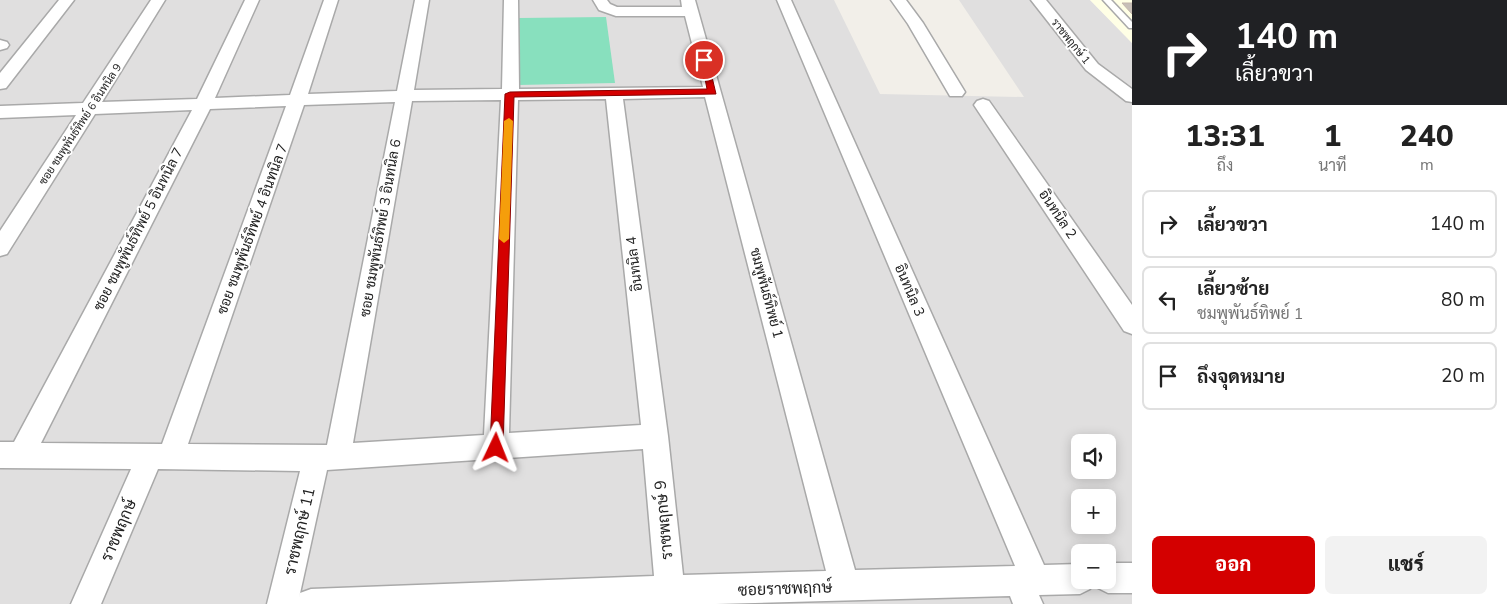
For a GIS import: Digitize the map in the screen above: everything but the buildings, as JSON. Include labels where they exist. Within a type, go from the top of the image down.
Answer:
[{"type":"street","points":[[0,84],[67,0]]},
{"type":"street","name":"ซอย ชมพูพันธ์ทิพย์ 6 อินทนิล 9","points":[[0,248],[91,108],[158,0]]},
{"type":"street","name":"ซอย ชมพูพันธ์ทิพย์ 5 อินทนิล 7","points":[[10,455],[204,103],[252,0]]},
{"type":"street","name":"ซอย ชมพูพันธ์ทิพย์ 4 อินทนิล 7","points":[[160,457],[298,100],[331,0]]},
{"type":"street","name":"ซอย ชมพูพันธ์ทิพย์ 3 อินทนิล 6","points":[[327,457],[404,96],[422,0]]},
{"type":"street","points":[[496,448],[510,94],[511,0]]},
{"type":"street","points":[[600,0],[604,7],[616,11],[690,6]]},
{"type":"street","name":"อินทนิล 3","points":[[784,0],[1028,589]]},
{"type":"street","points":[[898,0],[915,23],[956,92]]},
{"type":"street","name":"ราชพฤกษ์ 1","points":[[1038,0],[1092,67],[1132,97]]},
{"type":"street","name":"ชมพูพันธ์ทิพย์ 1","points":[[690,6],[836,593]]},
{"type":"street","name":"อินทนิล 4","points":[[614,92],[655,436]]},
{"type":"street","points":[[0,112],[404,96],[712,92]]},
{"type":"street","name":"อินทนิล 2","points":[[983,105],[1132,324]]},
{"type":"street","points":[[10,455],[327,457],[496,448],[655,436]]},
{"type":"street","name":"ราชพฤกษ์ 9","points":[[655,436],[670,598]]},
{"type":"street","name":"ราชพฤกษ์","points":[[86,604],[160,457]]},
{"type":"street","name":"ราชพฤกษ์ 11","points":[[282,604],[327,457]]},
{"type":"street","points":[[1116,578],[1132,578]]},
{"type":"street","name":"ซอยราชพฤกษ์","points":[[311,604],[504,599],[670,598],[1028,589],[1071,581]]},
{"type":"lane","points":[[1107,0],[1132,26]]},
{"type":"shaded area","points":[[0,0],[834,0],[880,94],[1024,97],[959,0],[1090,0],[1132,43],[1132,604],[0,604]]},
{"type":"shaded area","points":[[1090,0],[1132,0],[1132,43]]},
{"type":"green space","points":[[606,17],[615,83],[518,85],[519,18]]},
{"type":"slow traffic","points":[[504,239],[509,121]]},
{"type":"route","points":[[496,448],[510,94],[712,92],[704,60]]}]
